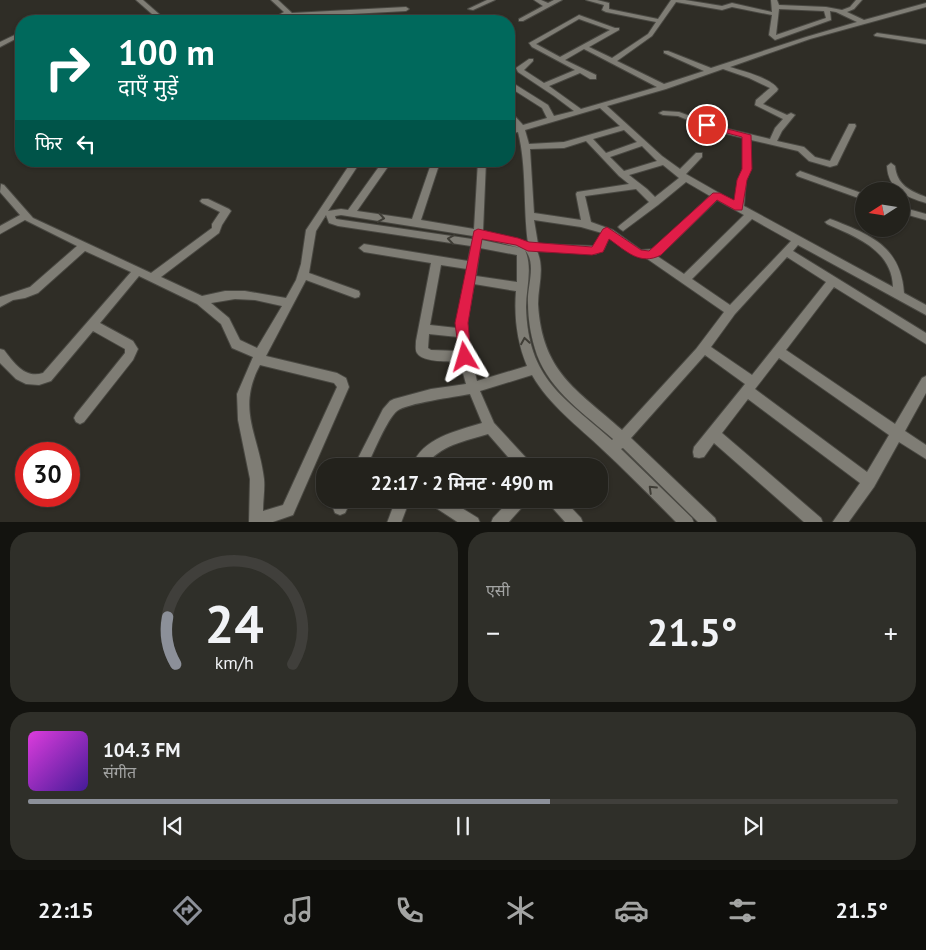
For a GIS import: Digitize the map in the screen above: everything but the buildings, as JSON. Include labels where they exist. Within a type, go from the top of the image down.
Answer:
[{"type":"street","points":[[139,0],[157,15]]},
{"type":"street","points":[[274,0],[289,14],[406,9]]},
{"type":"street","points":[[471,10],[492,0]]},
{"type":"street","points":[[536,0],[548,6]]},
{"type":"street","points":[[521,20],[557,0]]},
{"type":"street","points":[[589,0],[661,21]]},
{"type":"street","points":[[612,61],[642,43],[661,21],[674,0],[722,8],[732,5],[840,11],[852,8],[859,0]]},
{"type":"street","points":[[830,3],[840,11],[864,23]]},
{"type":"street","points":[[592,21],[608,5]]},
{"type":"street","points":[[515,130],[663,87],[808,38],[926,5]]},
{"type":"street","points":[[775,7],[772,36],[778,38],[829,19],[826,9]]},
{"type":"street","points":[[561,60],[583,46],[617,29],[583,17],[577,18],[532,43],[534,46],[593,78]]},
{"type":"street","points":[[877,35],[926,42]]},
{"type":"street","points":[[0,45],[15,37]]},
{"type":"street","points":[[583,46],[663,87]]},
{"type":"street","points":[[666,52],[711,71]]},
{"type":"street","points":[[531,60],[520,68],[520,71],[544,85],[580,112]]},
{"type":"street","points":[[724,67],[752,76],[773,87],[774,89],[759,102],[759,105],[790,116],[778,130],[773,141]]},
{"type":"street","points":[[544,85],[581,70]]},
{"type":"street","points":[[515,88],[545,107],[552,120]]},
{"type":"street","points":[[602,105],[664,162],[683,176],[926,310]]},
{"type":"street","points":[[663,113],[679,114],[718,130],[773,141],[804,150],[812,159],[832,164],[852,126]]},
{"type":"street","points":[[515,122],[521,128],[526,147],[529,216],[526,248],[523,254],[522,319],[526,350],[534,369],[550,393],[687,522]]},
{"type":"street","points":[[526,147],[555,146],[625,127]]},
{"type":"street","points":[[739,207],[742,180],[747,169],[747,135]]},
{"type":"street","points":[[587,138],[622,174],[655,203]]},
{"type":"street","points":[[605,156],[643,143]]},
{"type":"street","points":[[624,227],[655,203],[683,176],[699,155]]},
{"type":"street","points":[[622,174],[664,162]]},
{"type":"street","points":[[891,166],[891,177],[896,184],[910,194],[926,200]]},
{"type":"street","points":[[1,187],[25,216],[201,301],[225,321],[236,344],[259,357],[337,378],[342,382],[343,387],[288,510],[256,521],[257,480],[242,406],[246,383],[259,357],[303,276],[311,230],[353,167]]},
{"type":"street","points":[[351,213],[384,167]]},
{"type":"street","points":[[415,223],[434,167]]},
{"type":"street","points":[[482,167],[477,238],[463,314],[462,333],[465,357],[473,388],[490,427],[517,458]]},
{"type":"street","points":[[800,174],[855,194]]},
{"type":"street","points":[[587,226],[580,194],[637,186]]},
{"type":"street","points":[[650,256],[657,252],[716,195]]},
{"type":"street","points":[[152,278],[216,230],[217,224],[226,211],[205,201]]},
{"type":"street","points":[[477,238],[338,223],[330,219],[330,214],[336,211],[415,223],[526,248],[596,250],[601,246],[607,232]]},
{"type":"street","points":[[910,213],[926,217]]},
{"type":"street","points":[[685,279],[750,214]]},
{"type":"street","points":[[0,230],[25,216]]},
{"type":"street","points":[[529,216],[587,226],[607,232],[639,254],[650,256],[731,311]]},
{"type":"street","points":[[830,222],[863,236],[888,255],[894,262],[900,282],[899,295]]},
{"type":"street","points":[[612,450],[704,348],[731,311],[798,239]]},
{"type":"street","points":[[0,303],[13,294],[34,290],[84,246]]},
{"type":"street","points":[[364,248],[473,266]]},
{"type":"street","points":[[526,248],[535,258],[533,303],[540,349],[561,385],[623,439],[710,522]]},
{"type":"street","points":[[786,252],[926,339]]},
{"type":"street","points":[[438,259],[422,347],[424,354],[465,357]]},
{"type":"street","points":[[0,354],[14,372],[26,380],[43,379],[56,368],[91,324],[138,271]]},
{"type":"street","points":[[303,276],[355,294]]},
{"type":"street","points":[[470,279],[521,287]]},
{"type":"street","points":[[699,452],[834,281]]},
{"type":"street","points":[[201,301],[228,294],[247,294],[288,303]]},
{"type":"street","points":[[80,418],[129,356],[132,349],[129,345],[91,324]]},
{"type":"street","points":[[424,329],[462,333]]},
{"type":"street","points":[[704,348],[869,482]]},
{"type":"street","points":[[778,352],[926,453]]},
{"type":"street","points":[[364,458],[390,408],[400,403],[431,395],[473,388],[534,369]]},
{"type":"street","points":[[839,522],[869,482],[896,433],[914,407],[926,382]]},
{"type":"street","points":[[423,458],[434,447],[490,427]]},
{"type":"street","points":[[713,434],[816,522]]},
{"type":"street","points":[[394,522],[400,508]]},
{"type":"street","points":[[450,508],[473,522]]},
{"type":"street","points":[[498,522],[511,508]]},
{"type":"street","points":[[562,508],[574,522]]},
{"type":"route","points":[[465,357],[462,323],[478,234],[518,242],[528,247],[592,251],[599,249],[607,232],[639,254],[650,256],[657,252],[716,195],[739,207],[742,180],[747,169],[747,135],[718,130],[707,125]]}]
